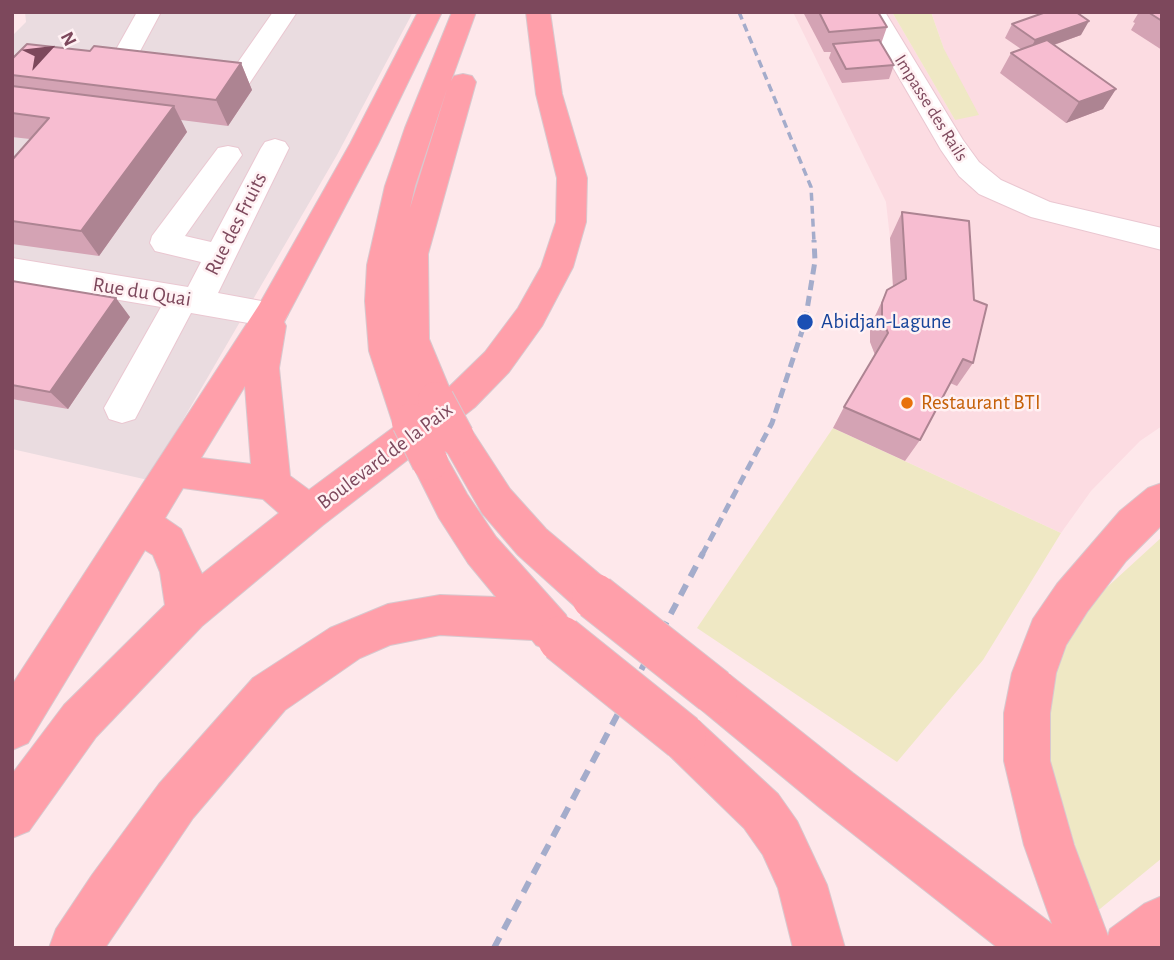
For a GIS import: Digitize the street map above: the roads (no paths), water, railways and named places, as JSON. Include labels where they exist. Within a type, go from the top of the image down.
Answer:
[{"type":"main road","points":[[12,727],[271,314],[364,144],[430,12]]},
{"type":"main road","points":[[464,12],[419,128],[400,186],[383,265],[382,301],[386,351],[443,449],[531,542],[595,597],[836,790],[1040,948]]},
{"type":"main road","points":[[423,411],[423,373],[412,339],[412,254],[455,103],[488,12]]},
{"type":"main road","name":"Boulevard de la Paix","points":[[12,814],[80,721],[187,612],[309,513],[462,397],[489,370],[530,317],[557,267],[570,222],[572,178],[549,94],[538,12]]},
{"type":"main road","points":[[271,314],[261,368],[272,484]]},
{"type":"main road","points":[[443,449],[453,506],[482,550],[551,630],[683,737],[761,811],[780,838],[802,885],[819,948]]},
{"type":"main road","points":[[172,470],[272,484],[309,513]]},
{"type":"main road","points":[[1086,948],[1049,845],[1027,761],[1027,713],[1034,673],[1048,634],[1072,598],[1112,548],[1162,500]]},
{"type":"main road","points":[[140,524],[167,542],[181,571],[187,612]]},
{"type":"main road","points":[[75,948],[110,893],[176,801],[269,694],[345,643],[388,625],[440,615],[551,630]]},
{"type":"main road","points":[[1129,948],[1162,922]]},
{"type":"street","points":[[122,62],[149,12]]},
{"type":"street","points":[[240,78],[285,12]]},
{"type":"street","name":"Impasse des Rails","points":[[873,12],[951,144],[969,169],[990,187],[1042,209],[1162,240]]},
{"type":"street","name":"Rue des Fruits","points":[[122,408],[219,255],[275,148]]},
{"type":"street","points":[[219,255],[166,243],[168,236],[228,155]]},
{"type":"street","name":"Rue du Quai","points":[[12,270],[271,314]]},
{"type":"railway","points":[[739,12],[811,187],[814,242]]},
{"type":"railway","points":[[702,555],[772,423],[805,322],[815,261],[814,240]]},
{"type":"railway","points":[[494,948],[703,553]]},
{"type":"place","name":"Abidjan-Lagune","points":[[805,322]]},
{"type":"place","name":"Restaurant BTI","points":[[907,403]]}]
